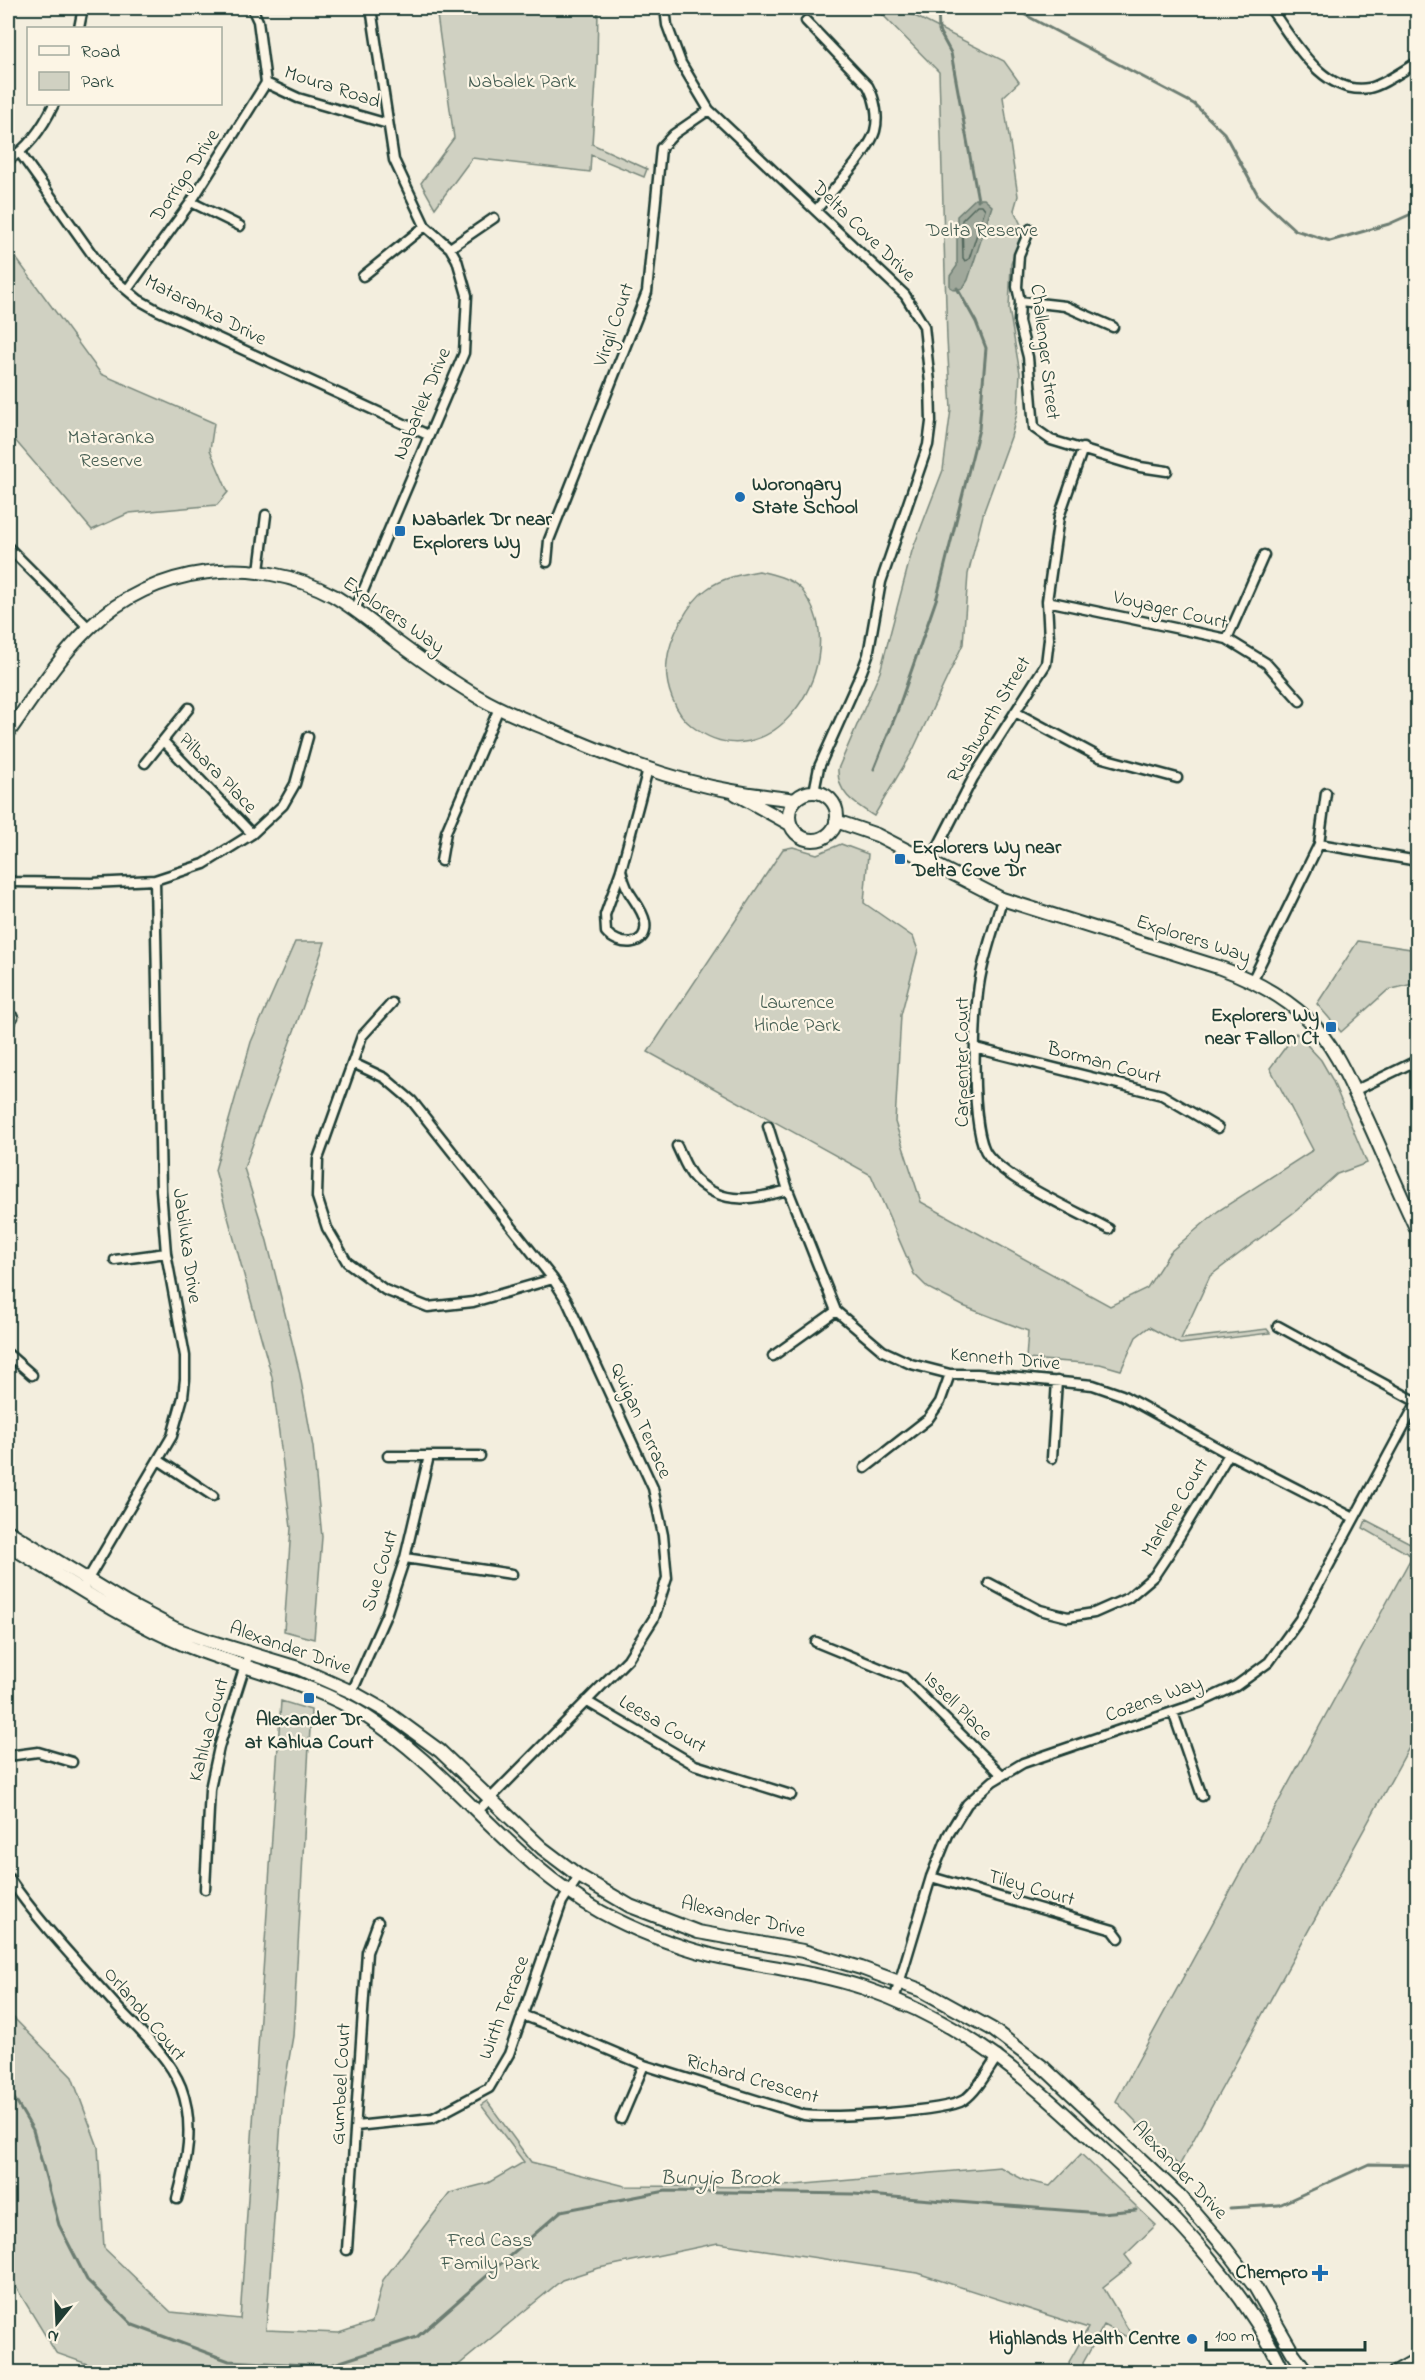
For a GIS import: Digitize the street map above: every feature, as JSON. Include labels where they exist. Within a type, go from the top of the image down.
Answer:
[{"type":"main road","name":"Explorers Way","points":[[8,733],[70,649],[89,628],[111,610],[172,579],[208,571],[259,571],[302,582],[334,597],[445,677],[499,708],[596,750],[648,769],[730,791],[795,800]]},
{"type":"main road","name":"Explorers Way","points":[[730,791],[790,824],[801,836],[808,839],[819,839],[827,835],[836,821],[861,828],[1002,899],[1218,967],[1252,981],[1279,996],[1310,1021],[1332,1050],[1354,1091],[1417,1228]]},
{"type":"main road","points":[[790,824],[789,816],[795,800],[802,795],[814,792],[827,796],[833,803],[837,812],[836,821]]},
{"type":"main road","name":"Alexander Drive","points":[[8,1530],[126,1603],[176,1629],[298,1668],[352,1692],[384,1710],[423,1737],[520,1829],[579,1876],[630,1906],[698,1932],[803,1951],[900,1982],[960,2010],[992,2029],[1044,2068],[1087,2106],[1181,2197],[1255,2287],[1307,2373]]},
{"type":"main road","name":"Alexander Drive","points":[[8,1545],[130,1619],[162,1635],[323,1693],[364,1716],[419,1755],[526,1860],[568,1892],[617,1920],[669,1942],[714,1956],[828,1978],[894,2000],[939,2020],[998,2056],[1043,2093],[1128,2172],[1193,2237],[1245,2304],[1284,2373]]},
{"type":"main road","points":[[1395,2373],[1418,2359]]},
{"type":"street","points":[[79,27],[82,8]]},
{"type":"street","points":[[252,8],[258,21],[266,83]]},
{"type":"street","name":"Nabarlek Drive","points":[[355,610],[464,353],[467,295],[457,260],[450,248],[425,226],[394,160],[370,8]]},
{"type":"street","name":"Delta Cove Drive","points":[[665,8],[668,26],[681,63],[710,110],[817,209],[905,295],[924,326],[930,383],[928,445],[881,582],[868,655],[859,681],[819,767],[814,792]]},
{"type":"street","points":[[1270,8],[1314,67],[1333,81],[1354,88],[1371,88],[1418,62]]},
{"type":"street","points":[[806,21],[868,86],[875,98],[876,113],[876,130],[870,143],[817,209]]},
{"type":"street","name":"Moura Road","points":[[266,83],[298,98],[388,124]]},
{"type":"street","name":"Dorrigo Drive","points":[[127,290],[191,202],[266,83]]},
{"type":"street","points":[[8,160],[20,153],[46,121],[54,105]]},
{"type":"street","name":"Virgil Court","points":[[547,562],[549,540],[647,292],[661,148],[674,134],[710,110]]},
{"type":"street","name":"Mataranka Drive","points":[[20,153],[104,271],[127,290],[157,310],[428,435]]},
{"type":"street","points":[[191,202],[240,226]]},
{"type":"street","points":[[450,248],[494,218]]},
{"type":"street","points":[[363,276],[425,226]]},
{"type":"street","name":"Challenger Street","points":[[1030,230],[1019,255],[1017,287],[1020,301],[1019,322],[1029,357],[1034,428],[1051,440],[1140,467],[1167,471]]},
{"type":"street","points":[[1020,301],[1065,306],[1113,327]]},
{"type":"street","name":"Rushworth Street","points":[[930,862],[973,778],[1046,664],[1049,639],[1047,601],[1059,517],[1083,448]]},
{"type":"street","points":[[259,571],[266,515]]},
{"type":"street","points":[[8,547],[89,628]]},
{"type":"street","points":[[1227,639],[1264,555]]},
{"type":"street","name":"Voyager Court","points":[[1047,601],[1227,639],[1266,663],[1300,701]]},
{"type":"street","name":"Pilbara Place","points":[[189,708],[163,741],[252,834]]},
{"type":"street","points":[[441,861],[446,831],[499,708]]},
{"type":"street","points":[[1016,712],[1099,757],[1177,778]]},
{"type":"street","points":[[8,879],[14,882],[92,883],[155,879],[204,864],[252,834],[283,805],[290,795],[300,768],[308,737]]},
{"type":"street","points":[[145,763],[163,741]]},
{"type":"street","points":[[621,870],[625,883],[645,920],[642,937],[637,942],[628,944],[610,938],[606,932],[605,915],[621,870],[648,769]]},
{"type":"street","points":[[1252,981],[1319,844],[1326,793]]},
{"type":"street","points":[[1319,844],[1418,861]]},
{"type":"street","name":"Jabiluka Drive","points":[[81,1590],[172,1436],[179,1415],[185,1379],[185,1356],[166,1253],[160,1154],[155,879]]},
{"type":"street","name":"Carpenter Court","points":[[1002,899],[980,980],[975,1048],[978,1134],[986,1154],[1003,1171],[1108,1229]]},
{"type":"street","points":[[392,1003],[362,1036],[318,1159],[317,1197],[327,1228],[347,1262],[384,1290],[428,1307],[473,1302],[553,1279]]},
{"type":"street","name":"Borman Court","points":[[975,1048],[1162,1095],[1218,1128]]},
{"type":"street","points":[[1354,1091],[1418,1060]]},
{"type":"street","name":"Quigan Terrace","points":[[353,1063],[385,1078],[412,1101],[553,1279],[567,1301],[653,1488],[663,1534],[667,1578],[654,1618],[628,1659],[477,1812]]},
{"type":"street","name":"Kenneth Drive","points":[[768,1126],[788,1191],[836,1311],[883,1351],[911,1364],[950,1374],[977,1374],[1093,1385],[1122,1395],[1229,1454],[1354,1518]]},
{"type":"street","points":[[677,1146],[694,1178],[716,1193],[738,1200],[755,1199],[788,1191]]},
{"type":"street","points":[[115,1260],[166,1253]]},
{"type":"street","points":[[773,1356],[836,1311]]},
{"type":"street","points":[[1278,1326],[1417,1401]]},
{"type":"street","points":[[8,1354],[32,1375]]},
{"type":"street","points":[[865,1468],[928,1419],[940,1402],[950,1374]]},
{"type":"street","points":[[1052,1458],[1057,1381]]},
{"type":"street","name":"Cozens Way","points":[[894,2000],[931,1877],[948,1834],[967,1804],[1002,1775],[1023,1763],[1199,1703],[1236,1686],[1269,1662],[1300,1619],[1417,1401]]},
{"type":"street","name":"Marlene Court","points":[[989,1583],[1040,1610],[1068,1617],[1095,1613],[1128,1598],[1154,1576],[1229,1454]]},
{"type":"street","points":[[388,1456],[480,1456]]},
{"type":"street","name":"Sue Court","points":[[352,1692],[386,1615],[405,1558],[429,1456]]},
{"type":"street","points":[[159,1461],[213,1496]]},
{"type":"street","points":[[405,1558],[512,1575]]},
{"type":"street","name":"Issell Place","points":[[816,1642],[904,1678],[1002,1775]]},
{"type":"street","name":"Kahlua Court","points":[[205,1889],[210,1789],[219,1747],[249,1653]]},
{"type":"street","name":"Leesa Court","points":[[586,1701],[695,1765],[791,1795]]},
{"type":"street","points":[[1173,1712],[1202,1796]]},
{"type":"street","points":[[8,1756],[38,1752],[72,1762]]},
{"type":"street","name":"Wirth Terrace","points":[[356,2126],[433,2118],[489,2088],[509,2054],[562,1902],[579,1876]]},
{"type":"street","name":"Orlando Court","points":[[8,1877],[46,1928],[157,2050],[177,2080],[188,2118],[188,2158],[177,2199]]},
{"type":"street","name":"Tiley Court","points":[[931,1877],[1113,1929],[1119,1938]]},
{"type":"street","name":"Gumbeel Court","points":[[347,2250],[367,1952],[378,1922]]},
{"type":"street","name":"Richard Crescent","points":[[522,2015],[644,2066],[804,2115],[837,2117],[957,2104],[971,2093],[998,2056]]},
{"type":"street","points":[[621,2119],[644,2066]]},
{"type":"green space","name":"Nabalek Park","points":[[436,8],[598,8],[592,144],[647,169],[644,177],[591,155],[590,172],[472,158],[435,208],[421,183],[454,138]]},
{"type":"green space","name":"Delta Reserve","points":[[876,8],[899,8],[1004,61],[1019,82],[1003,97],[1018,196],[1014,210],[1023,229],[1011,264],[1009,309],[1020,373],[1018,409],[1011,437],[984,511],[968,574],[963,644],[912,752],[874,816],[844,792],[838,778],[838,769],[880,672],[912,551],[943,470],[951,409],[939,72]]},
{"type":"green space","name":"Mataranka Reserve","points":[[8,247],[101,374],[214,423],[210,450],[228,492],[217,505],[129,513],[92,530],[8,432]]},
{"type":"green space","points":[[759,571],[786,579],[803,591],[819,629],[818,658],[810,686],[794,711],[774,730],[749,741],[722,741],[693,727],[676,707],[667,680],[667,662],[671,643],[693,603],[707,589],[725,579]]},
{"type":"green space","name":"Lawrence Hinde Park","points":[[841,844],[868,854],[864,903],[913,937],[918,950],[901,1015],[895,1122],[921,1202],[1110,1306],[1147,1288],[1170,1252],[1218,1211],[1313,1150],[1270,1068],[1296,1033],[1321,1060],[1332,1079],[1367,1163],[1337,1174],[1297,1210],[1210,1276],[1181,1339],[1267,1329],[1270,1333],[1180,1344],[1149,1327],[1136,1337],[1121,1370],[1100,1364],[1026,1359],[1028,1331],[963,1306],[928,1288],[914,1274],[871,1175],[648,1052],[783,849],[793,847],[817,854]]},
{"type":"green space","points":[[1358,941],[1417,950],[1417,983],[1388,990],[1341,1032],[1317,1004]]},
{"type":"green space","points":[[295,942],[325,942],[244,1168],[267,1241],[299,1370],[313,1447],[322,1537],[314,1639],[284,1631],[291,1528],[272,1377],[215,1170],[251,1042]]},
{"type":"green space","points":[[1366,1520],[1412,1544],[1417,1535],[1417,1733],[1179,2166],[1116,2101],[1412,1556],[1363,1528]]},
{"type":"green space","name":"Fred Cass Family Park","points":[[281,1701],[311,1710],[293,2036],[283,2094],[266,2330],[339,2333],[372,2322],[383,2280],[450,2193],[488,2183],[524,2162],[481,2105],[487,2101],[531,2162],[625,2186],[771,2187],[1000,2167],[1024,2180],[1050,2186],[1081,2154],[1156,2225],[1125,2255],[1132,2264],[1103,2287],[1131,2334],[1129,2338],[1104,2325],[1083,2363],[1086,2372],[1073,2372],[1069,2362],[1088,2328],[917,2273],[718,2243],[599,2268],[562,2280],[450,2372],[110,2372],[56,2353],[8,2274],[8,2012],[72,2077],[98,2147],[104,2248],[171,2312],[240,2319]]},
{"type":"water","points":[[975,199],[984,199],[992,206],[968,280],[963,288],[955,290],[950,287],[950,276],[957,266],[957,216]]},
{"type":"waterway","points":[[938,8],[939,31],[951,53],[978,200]]},
{"type":"waterway","points":[[1012,8],[1194,104],[1224,133],[1259,197],[1295,230],[1330,241],[1389,224],[1418,211]]},
{"type":"waterway","points":[[874,769],[897,712],[937,597],[979,429],[986,348],[976,322],[957,288]]},
{"type":"waterway","name":"Bunyip Brook","points":[[8,2088],[33,2130],[59,2225],[87,2280],[133,2325],[229,2361],[328,2366],[417,2337],[561,2211],[666,2191],[854,2194],[1101,2213],[1136,2210]]},
{"type":"waterway","name":"Bunyip Brook","points":[[1230,2208],[1279,2205],[1369,2164],[1418,2165]]},
{"type":"place","name":"Worongary State School","points":[[740,497]]},
{"type":"place","name":"Nabarlek Dr near Explorers Wy","points":[[400,531]]},
{"type":"place","name":"Explorers Wy near Delta Cove Dr","points":[[900,859]]},
{"type":"place","name":"Explorers Wy near Fallon Ct","points":[[1331,1027]]},
{"type":"place","name":"Alexander Dr at Kahlua Court","points":[[309,1698]]},
{"type":"place","name":"Chempro","points":[[1320,2273]]},
{"type":"place","name":"Highlands Health Centre","points":[[1192,2339]]}]
